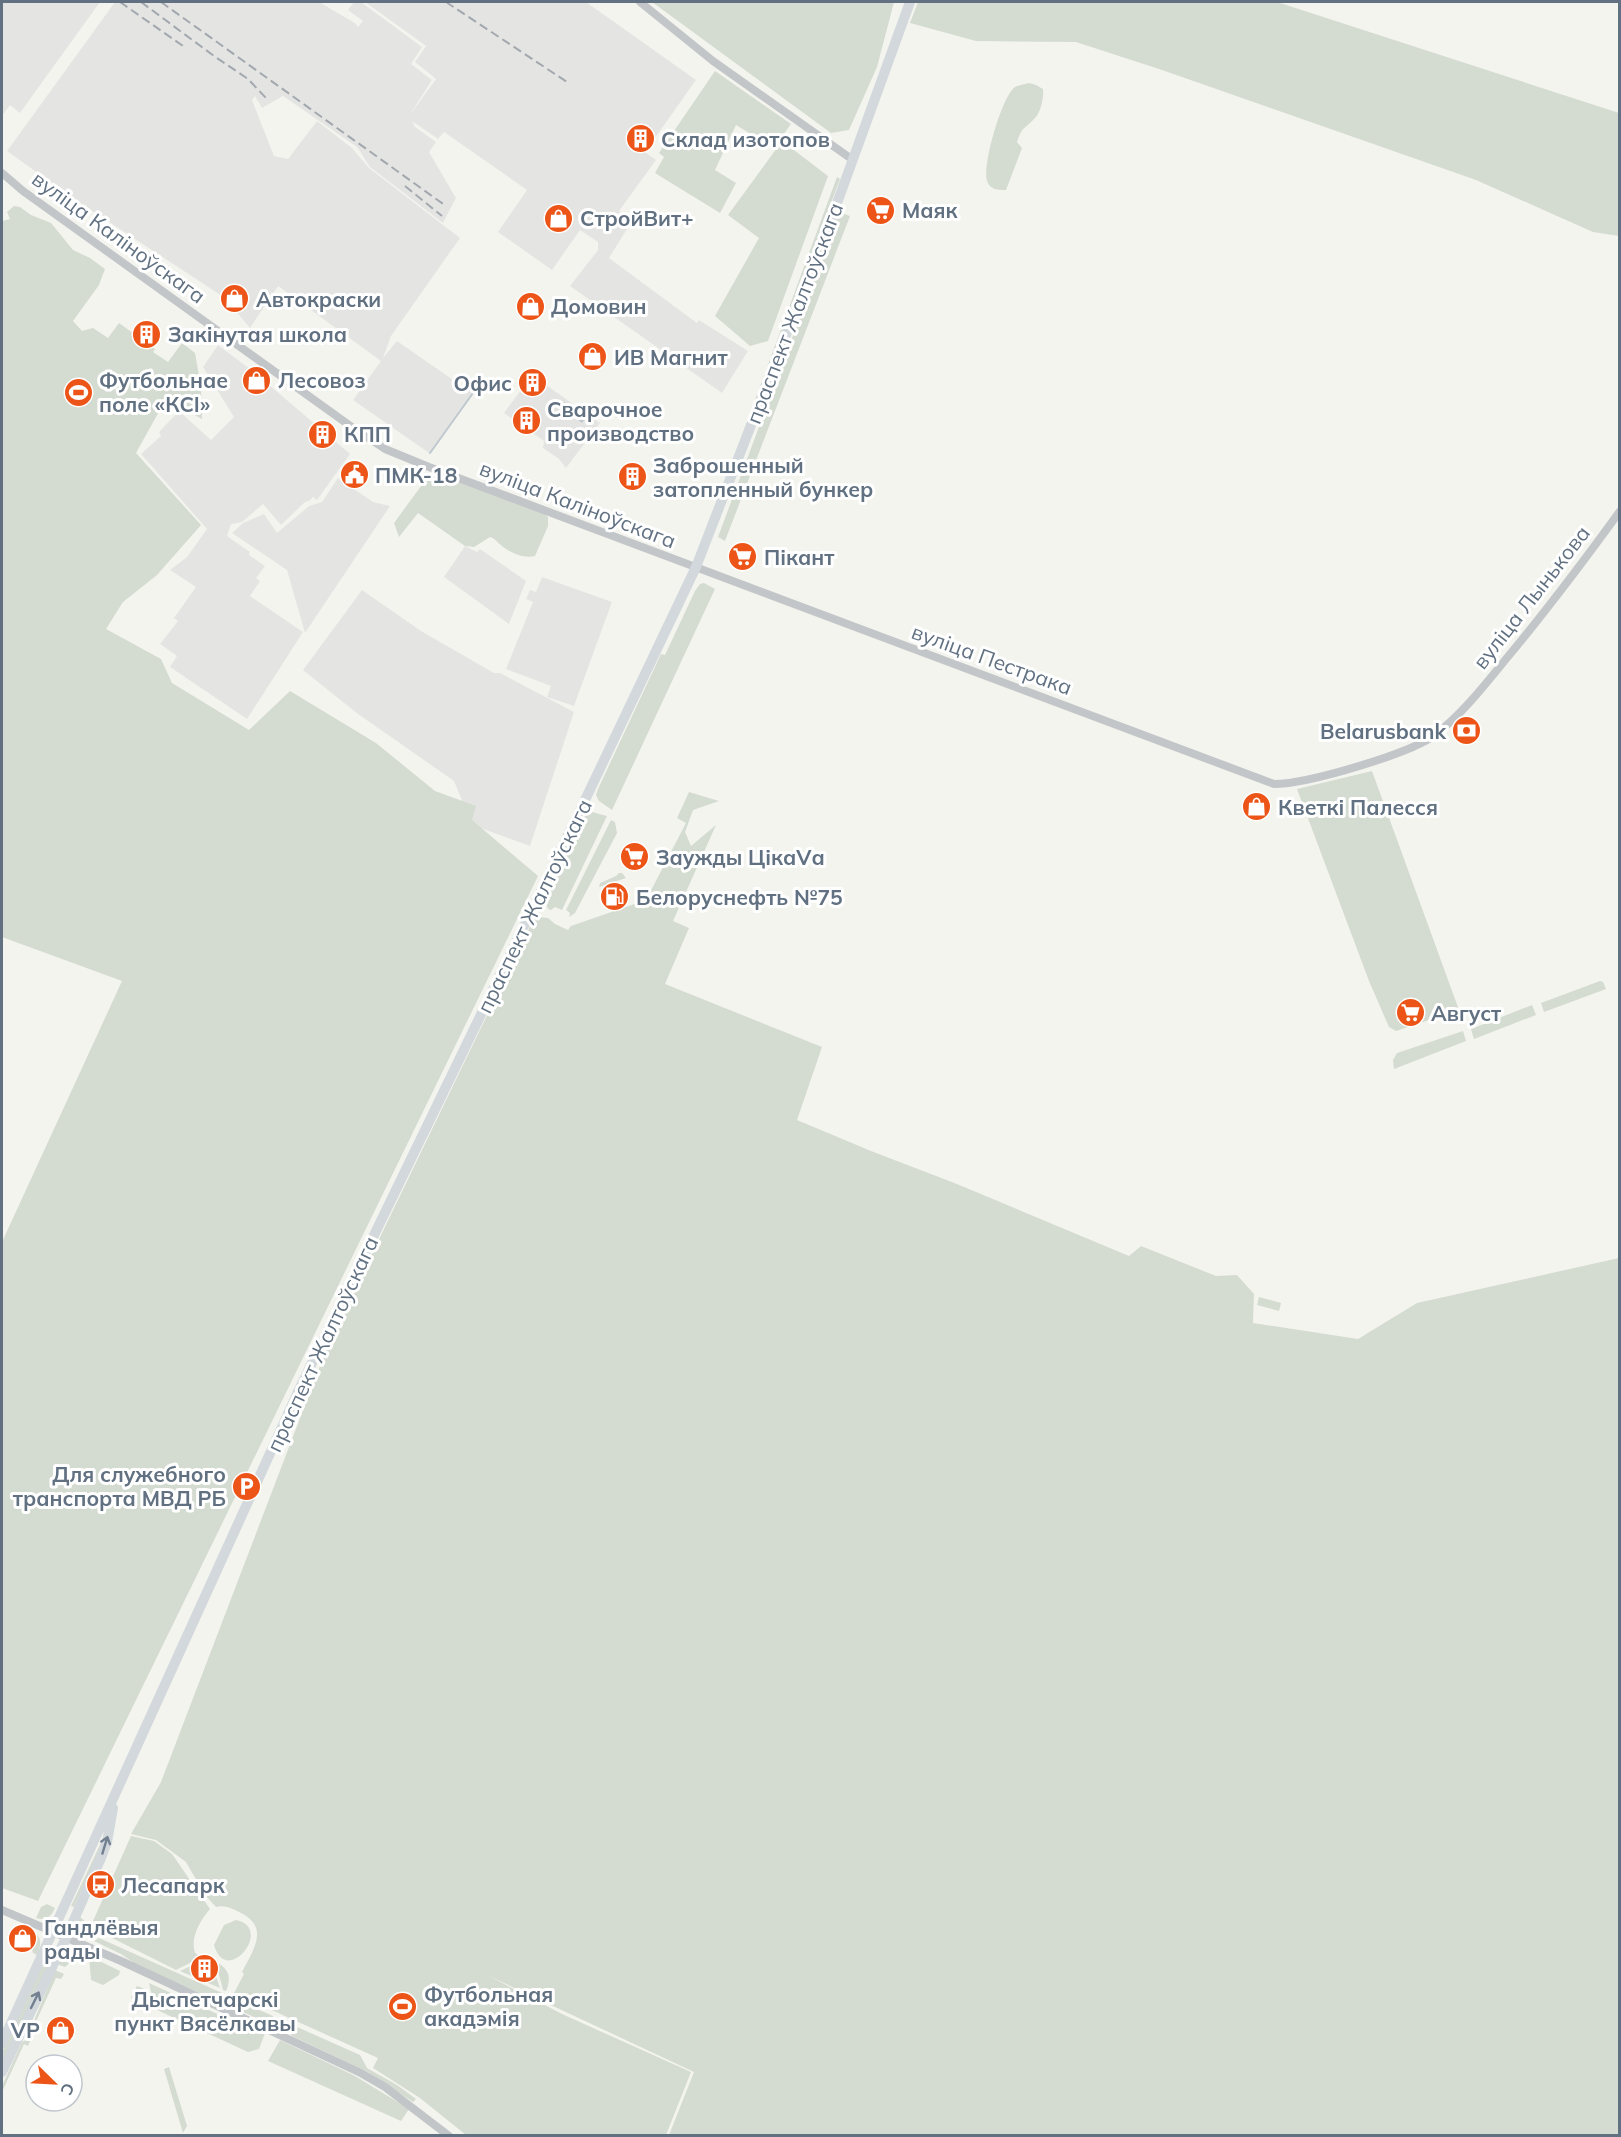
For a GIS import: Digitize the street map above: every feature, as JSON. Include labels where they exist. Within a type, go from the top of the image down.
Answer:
[{"type":"main road","name":"праспект Жалтоўскага","points":[[2,2043],[297,1394],[582,808],[696,567],[853,160],[910,2]]},
{"type":"main road","name":"праспект Жалтоўскага","points":[[2,2072],[66,1938],[107,1842],[116,1793]]},
{"type":"street","points":[[640,2],[713,61],[853,160]]},
{"type":"street","name":"вуліца Каліноўскага","points":[[2,173],[31,197],[372,441],[429,468],[696,567]]},
{"type":"street","name":"вуліца Лынькова","points":[[1275,784],[1296,782],[1324,775],[1422,743],[1438,732],[1469,704],[1566,585],[1620,511]]},
{"type":"street","name":"вуліца Пестрака","points":[[696,567],[1275,784]]},
{"type":"street","points":[[2,1910],[121,1961],[358,2072],[394,2094],[448,2136]]},
{"type":"shaded area","points":[[2,2],[100,2],[20,113],[10,105],[2,116]]},
{"type":"shaded area","points":[[115,2],[319,2],[358,27],[363,21],[348,10],[354,2],[361,2],[422,47],[411,64],[432,80],[409,116],[436,79],[415,62],[426,46],[365,2],[586,2],[696,80],[645,152],[656,160],[619,211],[632,221],[609,258],[697,323],[699,320],[748,351],[722,393],[570,286],[598,250],[598,242],[580,230],[552,270],[498,232],[527,190],[444,132],[438,139],[412,121],[415,127],[436,142],[429,152],[456,198],[443,223],[370,167],[357,147],[283,96],[262,108],[255,96],[252,100],[274,156],[288,159],[317,121],[352,148],[369,168],[460,238],[391,336],[383,358],[397,341],[472,393],[429,453],[353,400],[381,361],[278,286],[250,328],[225,298],[74,199],[7,151]]},
{"type":"shaded area","points":[[652,2],[894,2],[877,67],[849,130],[831,133]]},
{"type":"shaded area","points":[[918,2],[1277,2],[1619,113],[1619,236],[1593,232],[1476,180],[1076,42],[976,41],[910,23]]},
{"type":"shaded area","points":[[715,71],[791,124],[774,148],[736,125],[715,170],[736,183],[720,213],[655,173],[664,157],[659,153]]},
{"type":"shaded area","points":[[1029,83],[1043,89],[1040,108],[1019,137],[1017,142],[1022,148],[1006,190],[995,189],[988,184],[986,173],[994,131],[1010,93],[1015,87]]},
{"type":"shaded area","points":[[782,141],[828,176],[768,341],[750,346],[715,316],[759,238],[728,215]]},
{"type":"shaded area","points":[[837,177],[840,179],[746,431],[744,430]]},
{"type":"shaded area","points":[[14,206],[51,223],[73,250],[90,258],[105,269],[99,285],[73,321],[82,331],[93,328],[108,338],[119,323],[155,349],[153,352],[168,362],[182,343],[195,353],[201,387],[202,419],[166,399],[136,453],[201,525],[157,575],[123,602],[106,629],[161,659],[172,683],[249,730],[290,691],[376,743],[435,791],[476,806],[472,820],[538,876],[38,1901],[2,1888],[2,1242],[122,981],[2,937],[2,221],[10,219],[7,212]]},
{"type":"shaded area","points":[[839,212],[850,216],[725,541],[718,537]]},
{"type":"shaded area","points":[[218,345],[254,372],[350,454],[317,500],[313,497],[305,502],[281,525],[263,504],[242,522],[231,524],[227,536],[265,566],[256,578],[260,581],[250,596],[303,632],[247,719],[170,667],[177,656],[160,644],[178,621],[174,618],[196,587],[170,570],[187,557],[207,529],[141,454],[161,436],[159,432],[179,411],[211,440],[234,417],[203,367]]},
{"type":"shaded area","points":[[532,375],[600,423],[566,468],[559,459],[543,448],[544,441],[504,413]]},
{"type":"shaded area","points":[[564,402],[585,419],[582,423],[561,406]]},
{"type":"shaded area","points":[[439,475],[545,514],[548,517],[548,526],[535,556],[527,557],[513,553],[490,537],[474,547],[465,546],[418,513],[399,537],[394,523],[424,482]]},
{"type":"shaded area","points":[[338,478],[373,502],[390,506],[305,633],[287,570],[232,533],[243,523],[264,514],[277,533],[309,506],[322,502]]},
{"type":"shaded area","points":[[465,546],[477,552],[480,549],[526,581],[509,624],[444,577]]},
{"type":"shaded area","points":[[542,577],[612,602],[574,706],[547,697],[551,686],[506,669],[533,602],[526,599],[530,590],[536,592]]},
{"type":"shaded area","points":[[704,583],[715,589],[612,810],[599,801],[596,795],[598,789],[661,654],[665,655],[695,591],[700,584]]},
{"type":"shaded area","points":[[362,590],[421,631],[494,673],[500,673],[574,712],[530,846],[472,825],[454,781],[358,714],[303,670]]},
{"type":"shaded area","points":[[1372,771],[1459,1010],[1396,1031],[1389,1027],[1369,981],[1297,789]]},
{"type":"shaded area","points":[[689,792],[719,801],[693,810],[685,832],[691,846],[716,825],[673,921],[689,928],[665,984],[822,1047],[797,1120],[1129,1256],[1141,1246],[1216,1276],[1237,1275],[1254,1294],[1253,1323],[1358,1339],[1417,1303],[1619,1258],[1619,2135],[669,2135],[694,2072],[489,1976],[562,2014],[691,2072],[666,2135],[466,2135],[420,2098],[373,2068],[378,2058],[234,1993],[257,1939],[255,1925],[249,1918],[233,1909],[216,1907],[205,1895],[186,1862],[156,1840],[131,1834],[161,1782],[328,1345],[533,920],[537,917],[548,918],[568,930],[571,926],[646,900],[686,823],[677,818]]},
{"type":"shaded area","points":[[592,812],[607,816],[562,910],[555,907],[548,909],[544,899],[585,816]]},
{"type":"shaded area","points":[[611,820],[615,822],[617,833],[575,913],[569,917],[570,913],[566,910]]},
{"type":"shaded area","points":[[619,873],[626,878],[599,887],[600,883]]},
{"type":"shaded area","points":[[1600,981],[1606,989],[1544,1012],[1541,1003]]},
{"type":"shaded area","points":[[1532,1005],[1536,1015],[1474,1039],[1471,1029]]},
{"type":"shaded area","points":[[1463,1031],[1466,1041],[1394,1069],[1393,1060],[1397,1053]]},
{"type":"shaded area","points":[[1259,1297],[1281,1303],[1279,1311],[1257,1305]]},
{"type":"shaded area","points":[[106,1832],[105,1840],[74,1907],[71,1906]]},
{"type":"shaded area","points":[[131,1836],[154,1841],[172,1854],[210,1909],[195,1935],[195,1953],[200,1956],[176,1970],[96,1930],[93,1921]]},
{"type":"shaded area","points":[[47,1904],[55,1908],[52,1914],[45,1919],[36,1918],[41,1907]]},
{"type":"shaded area","points":[[79,1916],[87,1923],[89,1939],[79,1931],[77,1921]]},
{"type":"shaded area","points":[[236,1920],[247,1925],[251,1933],[249,1943],[237,1958],[228,1960],[220,1957],[214,1945],[224,1925]]},
{"type":"shaded area","points":[[31,1930],[40,1941],[37,1955],[33,1953],[29,1937]]},
{"type":"shaded area","points":[[99,1938],[222,1993],[212,1997],[206,1996],[137,1965],[121,1954],[94,1941]]},
{"type":"shaded area","points":[[77,1947],[84,1949],[80,1955],[65,1967],[57,1964],[67,1949]]},
{"type":"shaded area","points":[[89,1956],[120,1971],[119,1975],[103,1985],[91,1980]]},
{"type":"shaded area","points":[[199,1962],[202,1964],[200,1969],[207,1973],[210,1967],[214,1970],[220,1988],[180,1971]]},
{"type":"shaded area","points":[[42,1963],[48,1966],[2,2066],[2,2052]]},
{"type":"shaded area","points":[[218,1963],[228,1975],[229,1983],[226,1991],[223,1990]]},
{"type":"shaded area","points":[[55,1970],[64,1974],[61,1979],[56,1978],[34,2026],[38,2032],[34,2035],[31,2028]]},
{"type":"shaded area","points":[[149,1983],[265,2033],[259,2049],[248,2052],[155,2009]]},
{"type":"shaded area","points":[[137,1986],[145,1989],[151,2007],[131,1998]]},
{"type":"shaded area","points":[[229,1997],[273,2016],[269,2024],[232,2007]]},
{"type":"shaded area","points":[[288,2023],[360,2055],[367,2068],[416,2099],[413,2102],[366,2071],[292,2036]]},
{"type":"shaded area","points":[[280,2040],[355,2076],[409,2109],[401,2121],[268,2061]]},
{"type":"shaded area","points":[[30,2041],[28,2046],[24,2044],[2,2092],[2,2086],[22,2042]]},
{"type":"shaded area","points":[[169,2067],[187,2126],[183,2133],[164,2069]]},
{"type":"waterway","points":[[430,453],[473,393],[468,388]]},
{"type":"railway","points":[[120,2],[183,46]]},
{"type":"railway","points":[[141,2],[248,79],[266,98]]},
{"type":"railway","points":[[161,2],[446,206]]},
{"type":"railway","points":[[446,2],[567,82]]},
{"type":"railway","points":[[405,186],[442,216]]},
{"type":"place","name":"Склад изотопов","points":[[640,139]]},
{"type":"place","name":"Маяк","points":[[881,210]]},
{"type":"place","name":"СтройВит+","points":[[559,218]]},
{"type":"place","name":"Автокраски","points":[[235,299]]},
{"type":"place","name":"Домовин","points":[[530,306]]},
{"type":"place","name":"Закінутая школа","points":[[147,334]]},
{"type":"place","name":"ИВ Магнит","points":[[593,357]]},
{"type":"place","name":"Лесовоз","points":[[257,380]]},
{"type":"place","name":"Офис","points":[[533,383]]},
{"type":"place","name":"Футбольнае поле «КСІ»","points":[[78,392]]},
{"type":"place","name":"Сварочное производство","points":[[526,421]]},
{"type":"place","name":"КПП","points":[[323,434]]},
{"type":"place","name":"ПМК-18","points":[[354,475]]},
{"type":"place","name":"Заброшенный затопленный бункер","points":[[632,477]]},
{"type":"place","name":"Пікант","points":[[743,557]]},
{"type":"place","name":"Belarusbank","points":[[1467,731]]},
{"type":"place","name":"Кветкі Палесся","points":[[1257,807]]},
{"type":"place","name":"Заужды ЦікаVа","points":[[635,857]]},
{"type":"place","name":"Белоруснефть №75","points":[[615,897]]},
{"type":"place","name":"Август","points":[[1410,1013]]},
{"type":"place","name":"Для служебного транспорта МВД РБ","points":[[247,1486]]},
{"type":"place","name":"Лесапарк","points":[[100,1885]]},
{"type":"place","name":"Гандлёвыя рады","points":[[23,1939]]},
{"type":"place","name":"Дыспетчарскі пункт Вясёлкавы","points":[[205,1968]]},
{"type":"place","name":"Футбольная акадэмія","points":[[403,2006]]},
{"type":"place","name":"VP","points":[[61,2030]]}]
